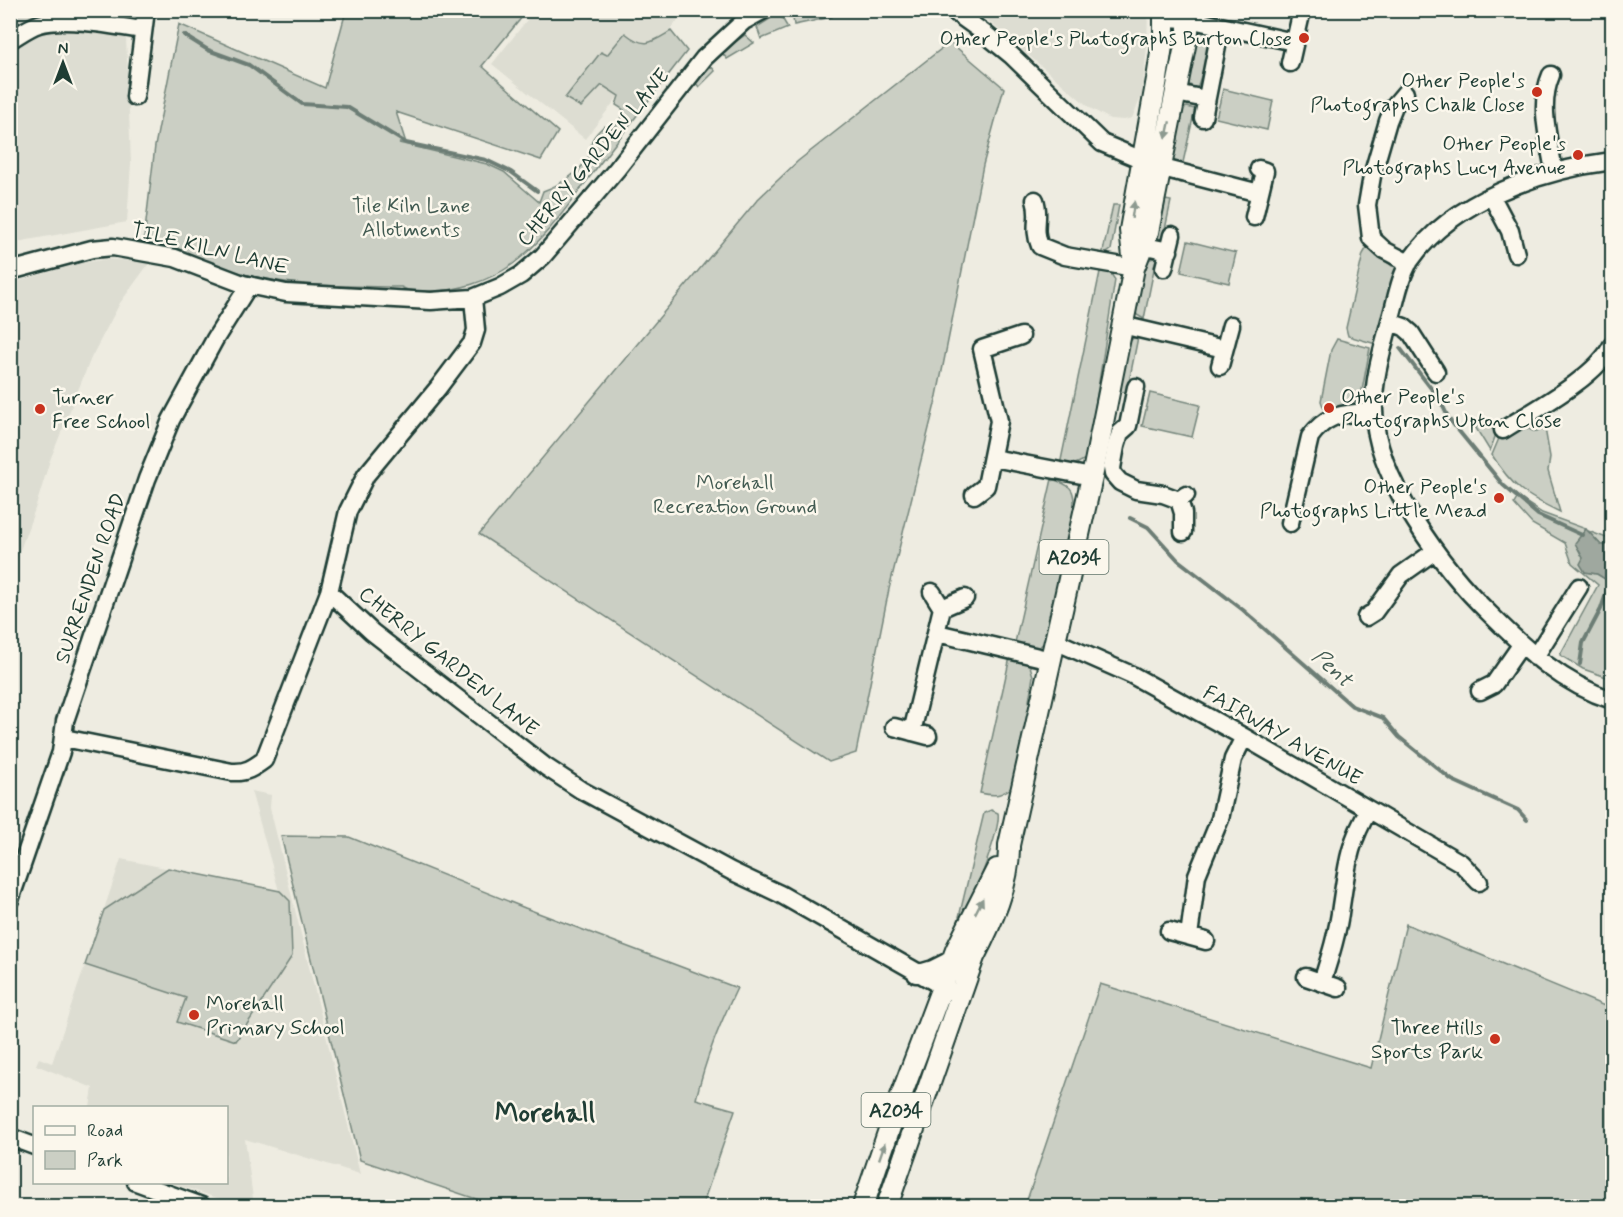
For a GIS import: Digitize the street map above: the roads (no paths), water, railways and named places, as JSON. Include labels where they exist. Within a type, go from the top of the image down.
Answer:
[{"type":"main road","name":"A2034","points":[[1151,163],[1164,14]]},
{"type":"main road","name":"A2034","points":[[863,1206],[895,1112],[933,1016],[974,957],[988,930],[1009,861],[1009,845],[1092,477],[1134,268],[1137,244],[1130,230],[1176,93],[1188,31],[1188,15]]},
{"type":"main road","name":"A2034","points":[[887,1206],[951,992],[953,958],[1009,845]]},
{"type":"street","points":[[135,98],[146,10]]},
{"type":"street","name":"CHERRY GARDEN LANE","points":[[764,10],[740,16],[549,250],[521,275],[473,298],[476,330],[472,344],[366,475],[348,511],[329,592],[372,632],[546,767],[581,790],[731,871],[780,894],[951,992]]},
{"type":"street","points":[[952,10],[1011,55],[1102,142],[1151,163],[1259,193]]},
{"type":"street","points":[[1290,63],[1302,10]]},
{"type":"street","points":[[1164,14],[1188,15],[1221,26],[1294,42]]},
{"type":"street","points":[[10,40],[28,28],[51,21],[142,30]]},
{"type":"street","points":[[1203,118],[1221,26]]},
{"type":"street","points":[[1551,75],[1545,88],[1544,102],[1554,171]]},
{"type":"street","points":[[1176,93],[1206,99]]},
{"type":"street","points":[[1405,93],[1394,106],[1388,121],[1372,176],[1367,206],[1371,238],[1384,250],[1409,263]]},
{"type":"street","points":[[1612,161],[1554,171],[1520,183],[1461,214],[1437,231],[1409,263],[1400,286],[1377,369],[1374,389],[1377,434],[1393,479],[1435,551],[1474,599],[1535,657],[1579,687],[1612,700]]},
{"type":"street","points":[[1254,217],[1265,171],[1259,169]]},
{"type":"street","points":[[1492,197],[1510,231],[1516,254]]},
{"type":"street","points":[[1035,200],[1038,210],[1035,234],[1040,246],[1065,256],[1134,268]]},
{"type":"street","points":[[1137,244],[1170,243],[1164,268]]},
{"type":"street","name":"TILE KILN LANE","points":[[10,271],[92,249],[113,247],[175,258],[249,285],[286,293],[431,301],[473,298]]},
{"type":"street","name":"SURRENDEN ROAD","points":[[10,900],[54,774],[64,738],[65,721],[147,479],[171,420],[211,346],[249,285]]},
{"type":"street","points":[[1390,322],[1412,333],[1436,372]]},
{"type":"street","points":[[1122,325],[1222,357],[1231,325]]},
{"type":"street","points":[[974,495],[986,486],[999,421],[980,342],[1021,336]]},
{"type":"street","points":[[1503,430],[1533,420],[1594,368],[1607,355],[1612,345]]},
{"type":"street","points":[[1136,387],[1128,426],[1120,433],[1116,446],[1113,474],[1120,482],[1136,490],[1183,498],[1183,532]]},
{"type":"street","points":[[1107,400],[1132,405]]},
{"type":"street","points":[[1290,523],[1303,497],[1310,437],[1323,421],[1336,416],[1374,411]]},
{"type":"street","points":[[993,458],[1092,477]]},
{"type":"street","points":[[1366,617],[1374,612],[1401,575],[1435,551]]},
{"type":"street","points":[[1535,657],[1580,587]]},
{"type":"street","points":[[64,738],[232,772],[243,773],[253,768],[264,760],[329,592]]},
{"type":"street","points":[[894,727],[920,734],[942,608],[932,592]]},
{"type":"street","points":[[942,608],[964,598]]},
{"type":"street","points":[[937,633],[1051,660]]},
{"type":"street","name":"FAIRWAY AVENUE","points":[[1055,641],[1132,675],[1244,736],[1461,863],[1479,882]]},
{"type":"street","points":[[1480,691],[1494,684],[1521,645]]},
{"type":"street","points":[[1189,936],[1197,875],[1220,819],[1233,759],[1244,736]]},
{"type":"street","points":[[1338,988],[1314,980],[1335,939],[1346,863],[1358,827],[1369,810]]},
{"type":"street","points":[[1168,931],[1206,941]]},
{"type":"street","points":[[933,1016],[925,989],[916,974],[933,969],[953,958]]},
{"type":"street","points":[[10,1137],[33,1146]]},
{"type":"street","points":[[142,1184],[202,1206]]},
{"type":"waterway","points":[[184,35],[208,50],[249,65],[302,104],[347,107],[406,143],[486,160],[511,172],[537,191]]},
{"type":"waterway","points":[[1400,348],[1440,400],[1449,419],[1503,485],[1538,515],[1582,535]]},
{"type":"waterway","name":"Pent","points":[[1130,518],[1148,527],[1178,560],[1243,610],[1352,706],[1383,718],[1399,737],[1452,780],[1518,810],[1527,820]]},
{"type":"waterway","points":[[1580,664],[1583,643],[1601,609],[1611,579]]},
{"type":"place","name":"Other People's Photographs Burton Close","points":[[1304,38]]},
{"type":"place","name":"Other People's Photographs Chalk Close","points":[[1537,92]]},
{"type":"place","name":"Other People's Photographs Lucy Avenue","points":[[1578,155]]},
{"type":"place","name":"Other People's Photographs Upton Close","points":[[1329,408]]},
{"type":"place","name":"Turner Free School","points":[[40,409]]},
{"type":"place","name":"Other People's Photographs Little Mead","points":[[1499,498]]},
{"type":"place","name":"Morehall Primary School","points":[[194,1015]]},
{"type":"place","name":"Three Hills Sports Park","points":[[1495,1039]]},
{"type":"district","name":"Morehall","points":[[545,1112]]},
{"type":"park label","name":"Tile Kiln Lane Allotments","points":[[411,217]]},
{"type":"park label","name":"Morehall Recreation Ground","points":[[735,494]]}]
